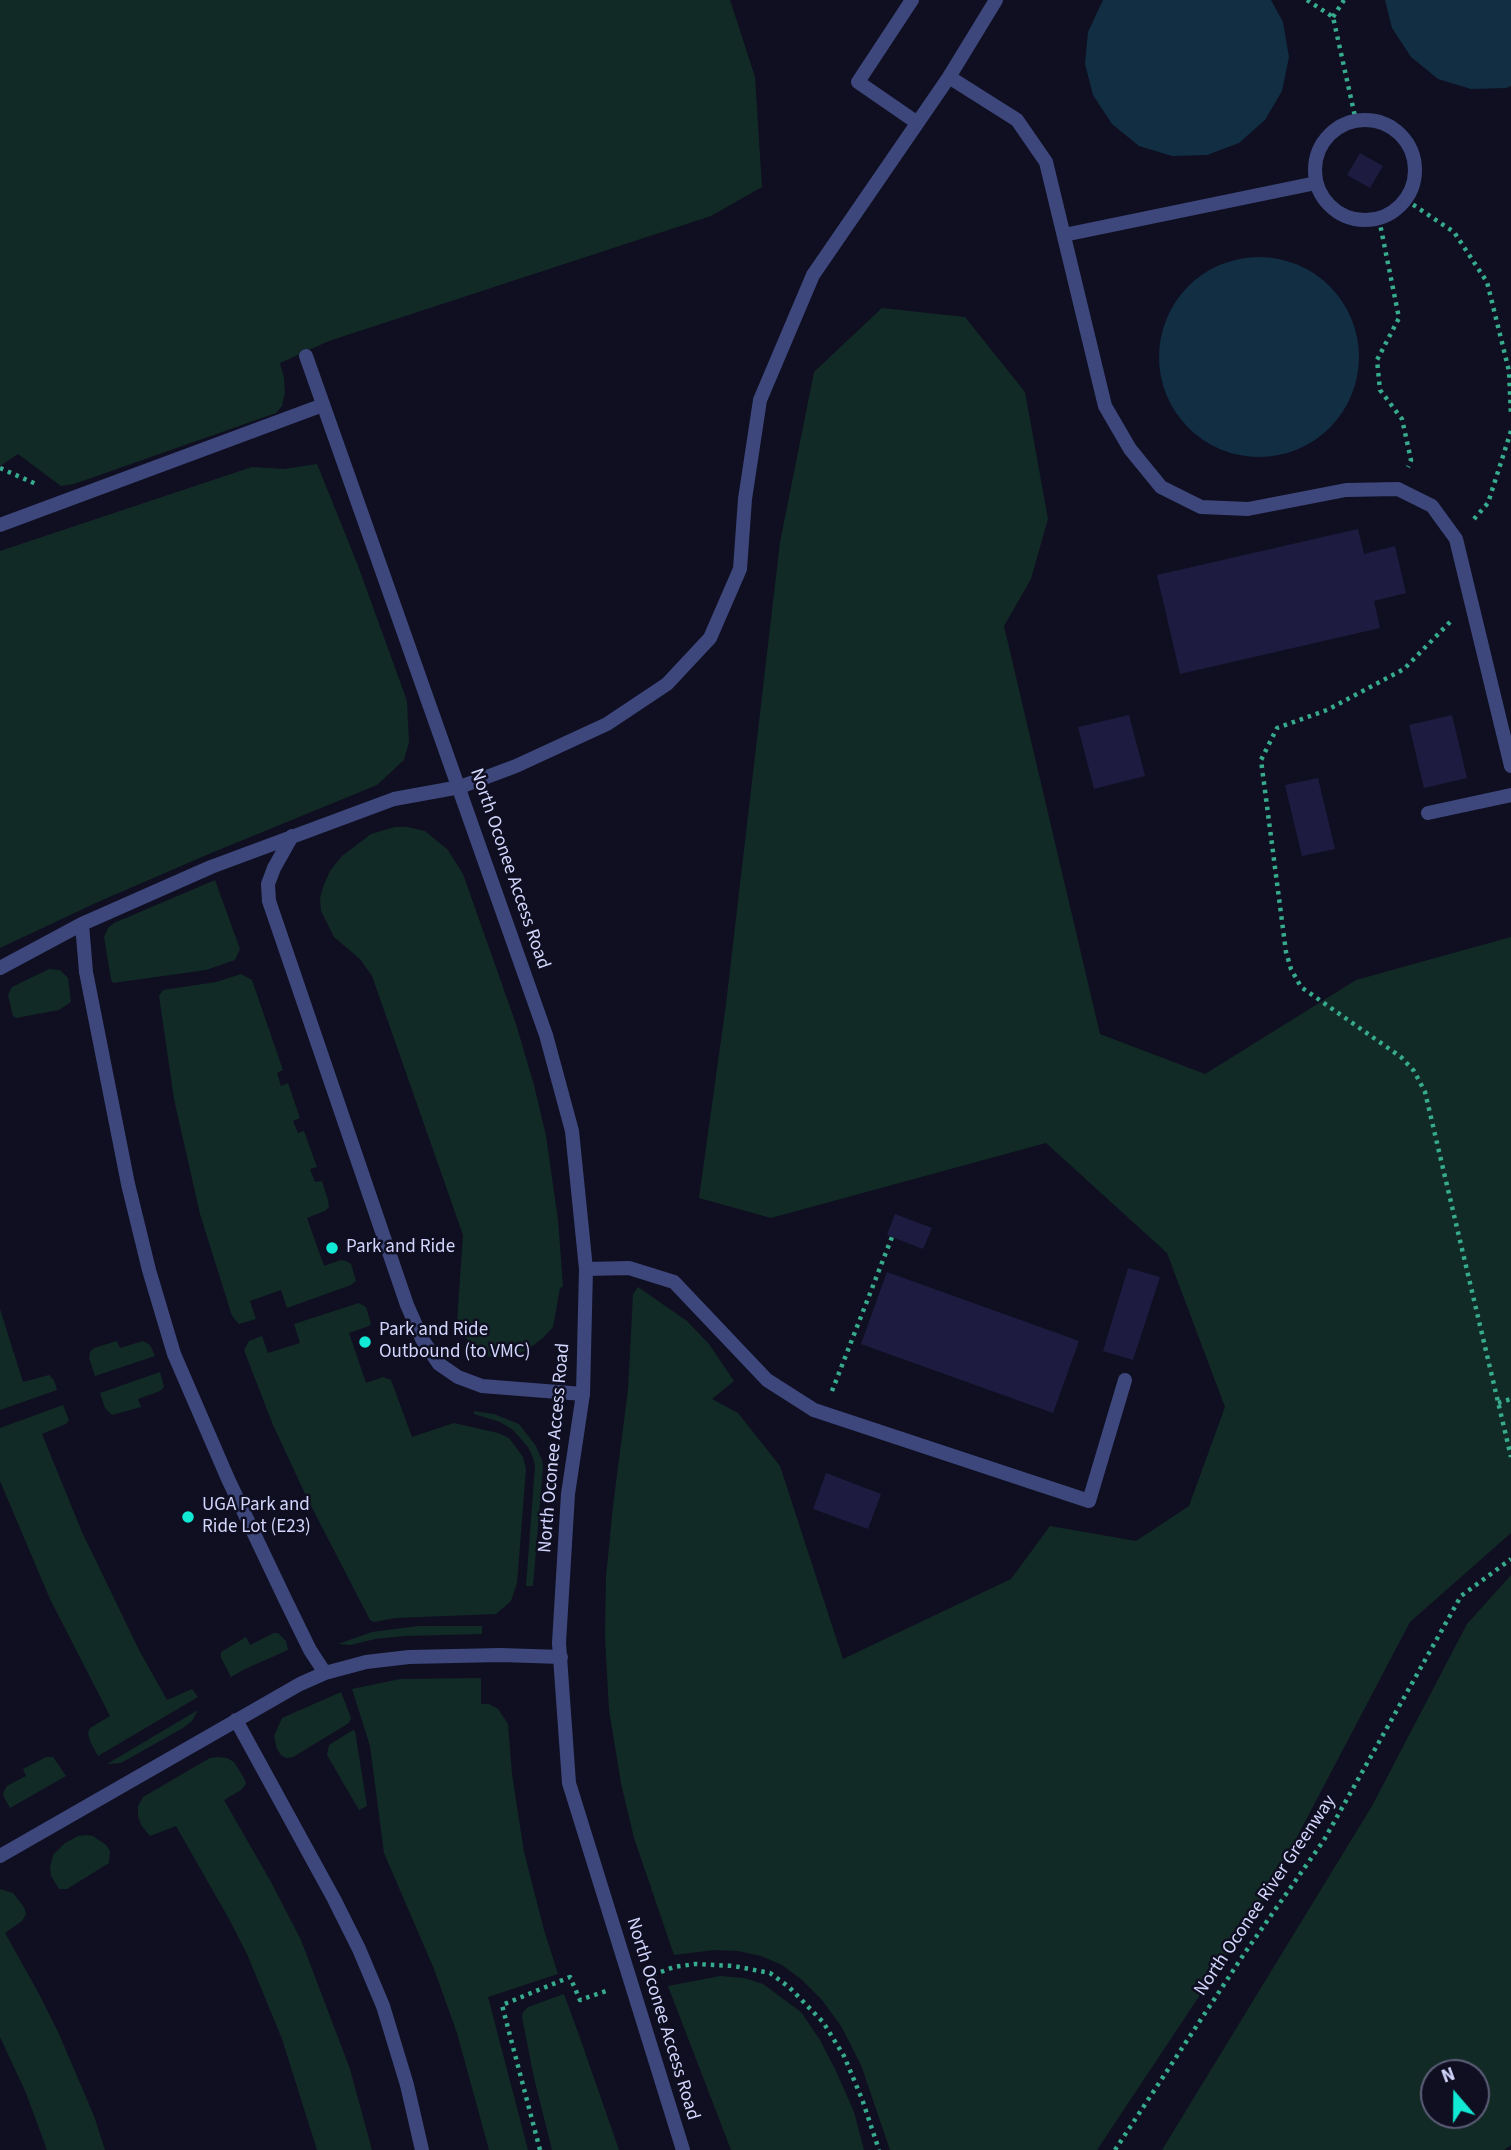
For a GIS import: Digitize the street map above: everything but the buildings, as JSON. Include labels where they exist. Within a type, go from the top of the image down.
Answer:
[{"type":"street","points":[[912,0],[858,82],[916,122]]},
{"type":"street","points":[[0,968],[82,924],[211,867],[394,799],[460,786],[516,766],[607,724],[667,684],[710,638],[740,569],[746,499],[760,400],[813,275],[949,77],[996,0]]},
{"type":"street","points":[[949,77],[1017,120],[1046,162],[1105,406],[1130,449],[1161,487],[1201,507],[1248,509],[1346,490],[1398,489],[1432,506],[1456,539],[1511,766]]},
{"type":"street","points":[[1376,121],[1392,128],[1405,139],[1413,154],[1416,170],[1406,201],[1394,212],[1379,219],[1363,221],[1347,218],[1333,210],[1322,198],[1316,183],[1314,166],[1319,149],[1329,135],[1343,124],[1376,121]]},
{"type":"street","points":[[1064,235],[1316,183]]},
{"type":"street","name":"North Oconee Access Road","points":[[306,356],[546,1035],[572,1131],[586,1269],[583,1394],[568,1494],[559,1643],[569,1783],[683,2150]]},
{"type":"street","points":[[0,525],[323,405]]},
{"type":"street","points":[[1428,813],[1511,795]]},
{"type":"street","points":[[292,836],[268,884],[269,901],[422,1339],[439,1364],[458,1377],[482,1386],[583,1394]]},
{"type":"street","points":[[82,924],[86,972],[128,1184],[149,1270],[174,1354],[228,1479],[310,1650],[325,1673]]},
{"type":"street","points":[[586,1269],[629,1269],[674,1282],[767,1380],[814,1410],[1089,1501],[1125,1380]]},
{"type":"street","points":[[0,1856],[236,1720],[325,1673],[366,1662],[409,1657],[561,1657]]},
{"type":"street","points":[[236,1720],[359,1949],[383,2006],[407,2085],[422,2150]]},
{"type":"path","points":[[1307,0],[1333,17],[1356,121]]},
{"type":"path","points":[[1333,17],[1344,0]]},
{"type":"path","points":[[1406,201],[1454,232],[1487,282],[1509,371],[1511,415]]},
{"type":"path","points":[[1379,219],[1399,318],[1377,360],[1380,390],[1402,419],[1411,460],[1398,489]]},
{"type":"path","points":[[1456,539],[1488,503],[1511,431]]},
{"type":"path","points":[[1467,584],[1450,623],[1404,668],[1327,710],[1277,728],[1261,760],[1286,952],[1292,969],[1301,987],[1401,1057],[1414,1071],[1425,1092],[1511,1457]]},
{"type":"path","points":[[832,1392],[892,1237]]},
{"type":"path","points":[[1498,1403],[1511,1399]]},
{"type":"path","name":"North Oconee River Greenway","points":[[1115,2150],[1244,1954],[1324,1840],[1461,1596],[1511,1559]]},
{"type":"path","points":[[661,1972],[695,1964],[734,1966],[770,1973],[789,1987],[823,2022],[844,2056],[879,2150]]},
{"type":"path","points":[[540,2150],[502,2005],[570,1977],[580,2000],[594,1995]]},
{"type":"green space","points":[[0,0],[730,0],[755,77],[762,187],[711,216],[329,341],[280,363],[285,393],[282,406],[276,413],[74,484],[61,486],[18,454],[0,466]]},
{"type":"green space","points":[[882,308],[965,317],[1025,392],[1048,519],[1031,579],[1004,626],[1100,1034],[1205,1074],[1356,980],[1511,937],[1511,1533],[1410,1622],[1267,1894],[1097,2150],[890,2150],[861,2065],[841,2026],[822,2000],[801,1979],[782,1965],[761,1956],[738,1951],[714,1950],[674,1955],[634,1838],[621,1783],[609,1710],[605,1637],[606,1577],[628,1390],[633,1294],[638,1287],[687,1321],[709,1344],[734,1381],[712,1399],[738,1413],[780,1466],[843,1659],[1011,1579],[1050,1526],[1136,1541],[1189,1506],[1225,1407],[1167,1253],[1046,1143],[771,1218],[699,1198],[726,1004],[780,542],[814,372]]},
{"type":"green space","points":[[317,464],[357,563],[407,701],[409,742],[404,760],[377,785],[204,856],[0,948],[0,551],[252,467],[284,469]]},
{"type":"green space","points":[[395,827],[425,831],[448,850],[463,874],[516,1024],[546,1136],[558,1220],[563,1286],[560,1288],[553,1327],[527,1350],[511,1356],[486,1356],[464,1336],[457,1322],[463,1235],[372,976],[360,959],[334,937],[321,911],[323,887],[330,871],[342,856],[371,834]]},
{"type":"green space","points":[[215,880],[240,949],[235,960],[206,970],[113,983],[104,937],[108,928],[114,923]]},
{"type":"green space","points":[[49,969],[60,970],[68,978],[71,1002],[59,1010],[16,1018],[13,1016],[8,995],[12,987]]},
{"type":"green space","points":[[241,974],[252,980],[283,1070],[277,1073],[281,1086],[288,1083],[300,1118],[293,1121],[298,1133],[304,1131],[317,1167],[310,1169],[315,1182],[322,1181],[328,1200],[329,1207],[325,1211],[307,1218],[324,1266],[346,1261],[351,1264],[356,1281],[287,1308],[281,1290],[250,1301],[256,1319],[239,1324],[232,1316],[200,1214],[174,1099],[159,996],[163,990],[216,982]]},
{"type":"green space","points":[[359,1303],[366,1307],[371,1324],[349,1333],[366,1383],[383,1377],[391,1380],[412,1437],[454,1423],[509,1438],[523,1457],[526,1469],[517,1583],[511,1601],[496,1614],[395,1618],[374,1622],[370,1620],[273,1425],[244,1350],[249,1341],[262,1336],[268,1353],[300,1343],[294,1324]]},
{"type":"green space","points":[[0,1309],[23,1382],[49,1375],[57,1390],[0,1410]]},
{"type":"green space","points":[[117,1341],[120,1348],[143,1341],[150,1345],[155,1356],[95,1376],[89,1358],[90,1352],[94,1348]]},
{"type":"green space","points":[[160,1372],[164,1387],[138,1399],[141,1407],[112,1415],[105,1408],[100,1393]]},
{"type":"green space","points":[[63,1405],[69,1420],[66,1424],[42,1434],[82,1532],[139,1650],[167,1700],[192,1689],[198,1697],[98,1756],[88,1733],[90,1728],[110,1716],[50,1599],[0,1481],[0,1428]]},
{"type":"green space","points":[[474,1411],[494,1414],[519,1424],[536,1446],[542,1460],[533,1586],[526,1586],[535,1466],[533,1458],[528,1447],[513,1430],[500,1422],[474,1414]]},
{"type":"green space","points":[[1511,1575],[1511,2145],[1504,2150],[1162,2150],[1372,1806],[1467,1624]]},
{"type":"green space","points":[[418,1626],[482,1626],[482,1634],[405,1636],[351,1645],[338,1644],[372,1632]]},
{"type":"green space","points":[[278,1633],[286,1641],[288,1650],[231,1677],[221,1658],[221,1652],[246,1637],[250,1645]]},
{"type":"green space","points":[[481,1678],[481,1704],[489,1704],[498,1709],[508,1724],[512,1774],[524,1852],[558,1974],[488,1997],[528,2150],[489,2150],[457,2033],[434,1969],[384,1853],[370,1746],[352,1689],[400,1679]]},
{"type":"green space","points":[[341,1692],[351,1718],[349,1723],[293,1757],[286,1758],[281,1755],[274,1736],[282,1718]]},
{"type":"green space","points":[[198,1710],[192,1721],[183,1728],[121,1763],[107,1764]]},
{"type":"green space","points":[[353,1730],[367,1806],[359,1810],[327,1755],[329,1745]]},
{"type":"green space","points":[[46,1757],[53,1757],[66,1776],[10,1808],[3,1795],[7,1786],[26,1776],[23,1769]]},
{"type":"green space","points":[[218,1757],[234,1762],[244,1778],[246,1784],[241,1790],[224,1800],[301,1940],[350,2069],[372,2150],[317,2150],[282,2039],[247,1954],[229,1919],[176,1826],[150,1836],[141,1825],[138,1806],[143,1797],[210,1758]]},
{"type":"green space","points":[[86,1835],[93,1836],[106,1845],[110,1851],[109,1863],[67,1889],[59,1889],[51,1876],[53,1855],[65,1843]]},
{"type":"green space","points":[[0,1889],[13,1893],[24,1907],[26,1914],[22,1921],[5,1933],[59,2034],[94,2116],[105,2150],[47,2150],[26,2093],[0,2037]]},
{"type":"green space","points":[[720,1976],[744,1978],[763,1984],[801,2012],[836,2071],[854,2112],[864,2150],[731,2150],[668,1986]]},
{"type":"green space","points":[[564,1994],[619,2150],[552,2150],[522,2017],[528,2007]]},
{"type":"water","points":[[1103,0],[1271,0],[1283,22],[1289,57],[1282,91],[1265,120],[1239,143],[1207,155],[1172,156],[1139,146],[1112,124],[1093,95],[1085,64],[1088,32]]},
{"type":"water","points":[[1385,0],[1511,0],[1511,86],[1471,89],[1438,79],[1411,57],[1392,28]]},
{"type":"water","points":[[1239,258],[1279,258],[1315,273],[1343,301],[1358,337],[1358,377],[1343,413],[1315,441],[1279,456],[1239,456],[1203,441],[1175,413],[1160,377],[1160,337],[1175,301],[1203,273]]},
{"type":"place","name":"Park and Ride","points":[[332,1248]]},
{"type":"place","name":"Park and Ride Outbound (to VMC)","points":[[365,1342]]},
{"type":"place","name":"UGA Park and Ride Lot (E23)","points":[[188,1517]]}]
